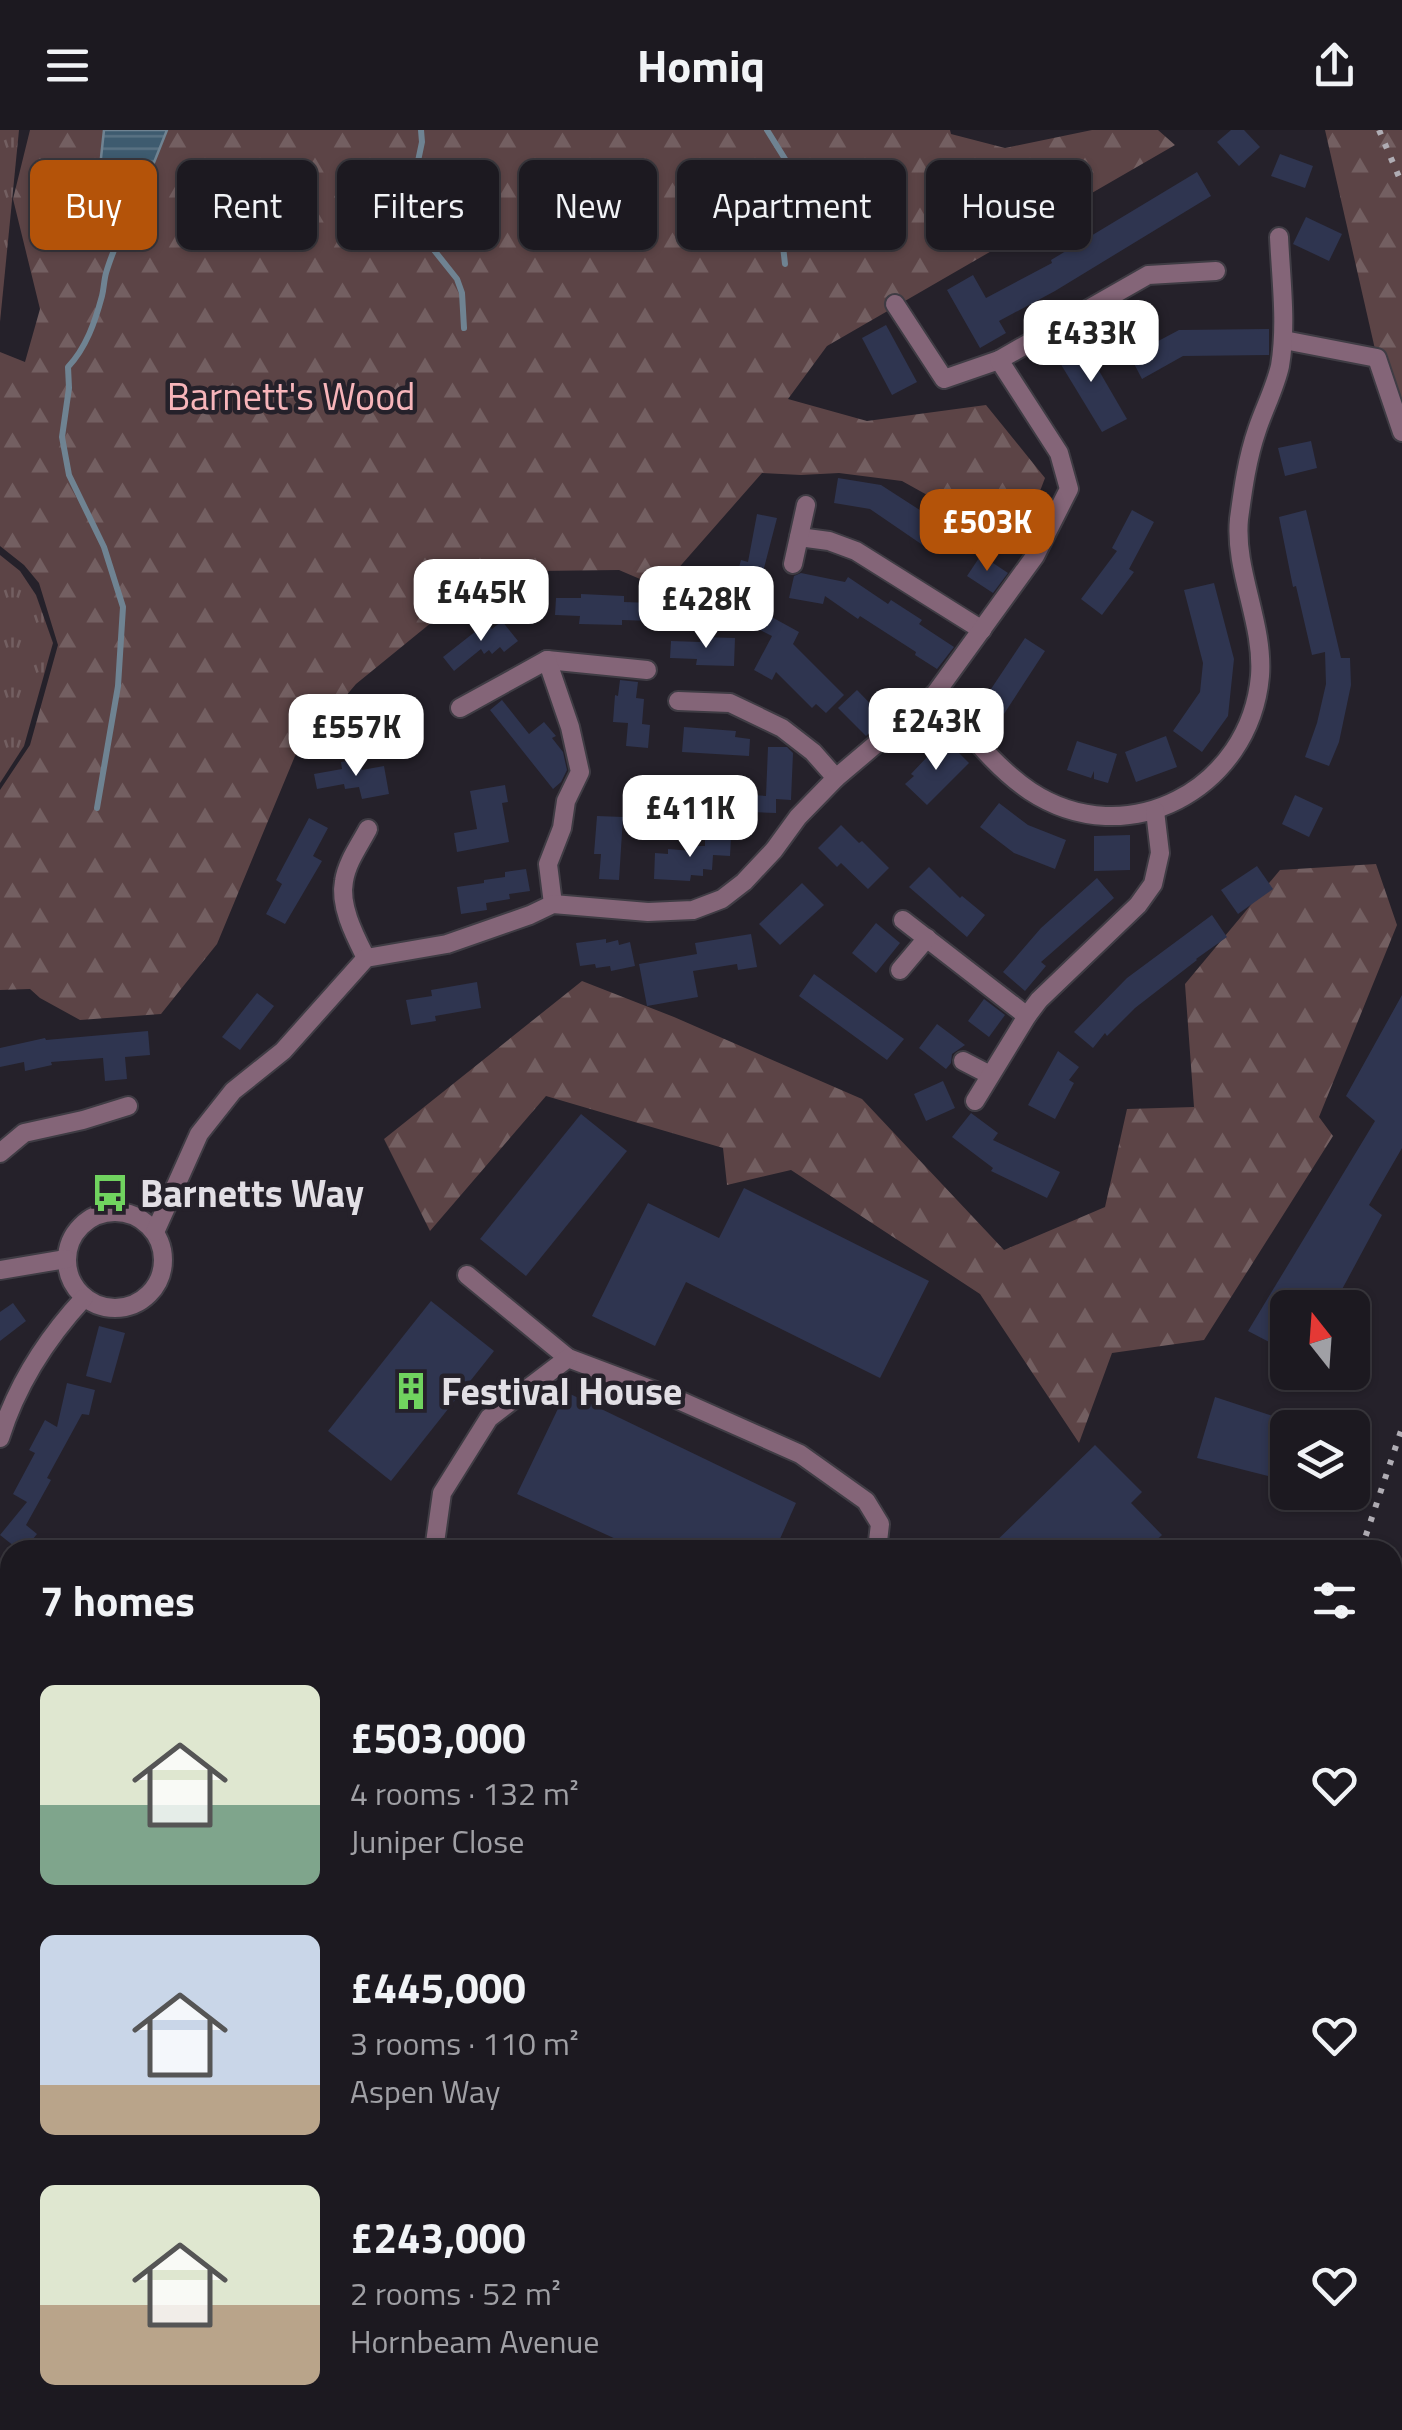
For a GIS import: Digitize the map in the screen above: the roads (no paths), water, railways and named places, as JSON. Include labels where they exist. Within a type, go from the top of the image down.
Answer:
[{"type":"street","points":[[935,694],[995,761],[1030,790],[1060,806],[1088,814],[1124,817],[1155,811],[1187,795],[1216,772],[1240,743],[1254,709],[1260,676],[1259,650],[1238,538],[1248,464],[1279,371],[1284,340],[1279,237]]},
{"type":"street","points":[[895,304],[944,379],[999,360],[1148,274],[1216,272]]},
{"type":"street","points":[[1284,340],[1377,358],[1402,432]]},
{"type":"street","points":[[155,1232],[198,1134],[233,1090],[283,1051],[366,958],[447,944],[554,904],[648,912],[693,910],[722,899],[774,850],[798,817],[836,778],[935,694],[1035,556],[1070,489],[1059,454],[999,360]]},
{"type":"street","points":[[792,564],[806,505]]},
{"type":"street","points":[[799,536],[856,551],[982,630]]},
{"type":"street","points":[[460,708],[547,660],[648,670]]},
{"type":"street","points":[[547,660],[570,727],[580,772],[566,801],[562,828],[548,864],[554,904]]},
{"type":"street","points":[[678,701],[730,703],[782,728],[836,778]]},
{"type":"street","points":[[975,1101],[1027,1016],[1081,957],[1138,905],[1153,884],[1160,852],[1155,811]]},
{"type":"street","points":[[366,958],[353,932],[343,884],[368,830]]},
{"type":"street","points":[[903,920],[1027,1016]]},
{"type":"street","points":[[900,970],[927,938]]},
{"type":"street","points":[[963,1060],[990,1076]]},
{"type":"street","points":[[0,1154],[24,1133],[128,1106]]},
{"type":"street","points":[[116,1212],[131,1214],[155,1232],[164,1262],[153,1291],[141,1301],[111,1308],[84,1298],[74,1286],[66,1258],[76,1230],[101,1214],[116,1212]]},
{"type":"street","points":[[0,1270],[66,1258]]},
{"type":"street","points":[[467,1275],[568,1358],[674,1398],[800,1454],[866,1502],[880,1524],[878,1540]]},
{"type":"street","points":[[0,1438],[10,1408],[40,1351],[84,1298]]},
{"type":"street","points":[[435,1540],[442,1493],[489,1418],[568,1358]]},
{"type":"water","points":[[104,130],[167,130],[155,160],[101,160]]},
{"type":"waterway","points":[[421,130],[413,185],[418,230],[457,279],[464,328]]},
{"type":"waterway","points":[[767,130],[803,188],[783,228],[785,264]]},
{"type":"waterway","points":[[97,808],[118,686],[123,607],[104,547],[69,475],[62,437],[68,367],[93,325],[114,250]]},
{"type":"railway","points":[[1379,130],[1402,184]]},
{"type":"railway","points":[[1364,1540],[1402,1428]]},
{"type":"place","name":"Barnetts Way","points":[[110,1193]]},
{"type":"place","name":"Festival House","points":[[411,1391]]},
{"type":"park label","name":"Barnett's Wood","points":[[291,396]]}]
